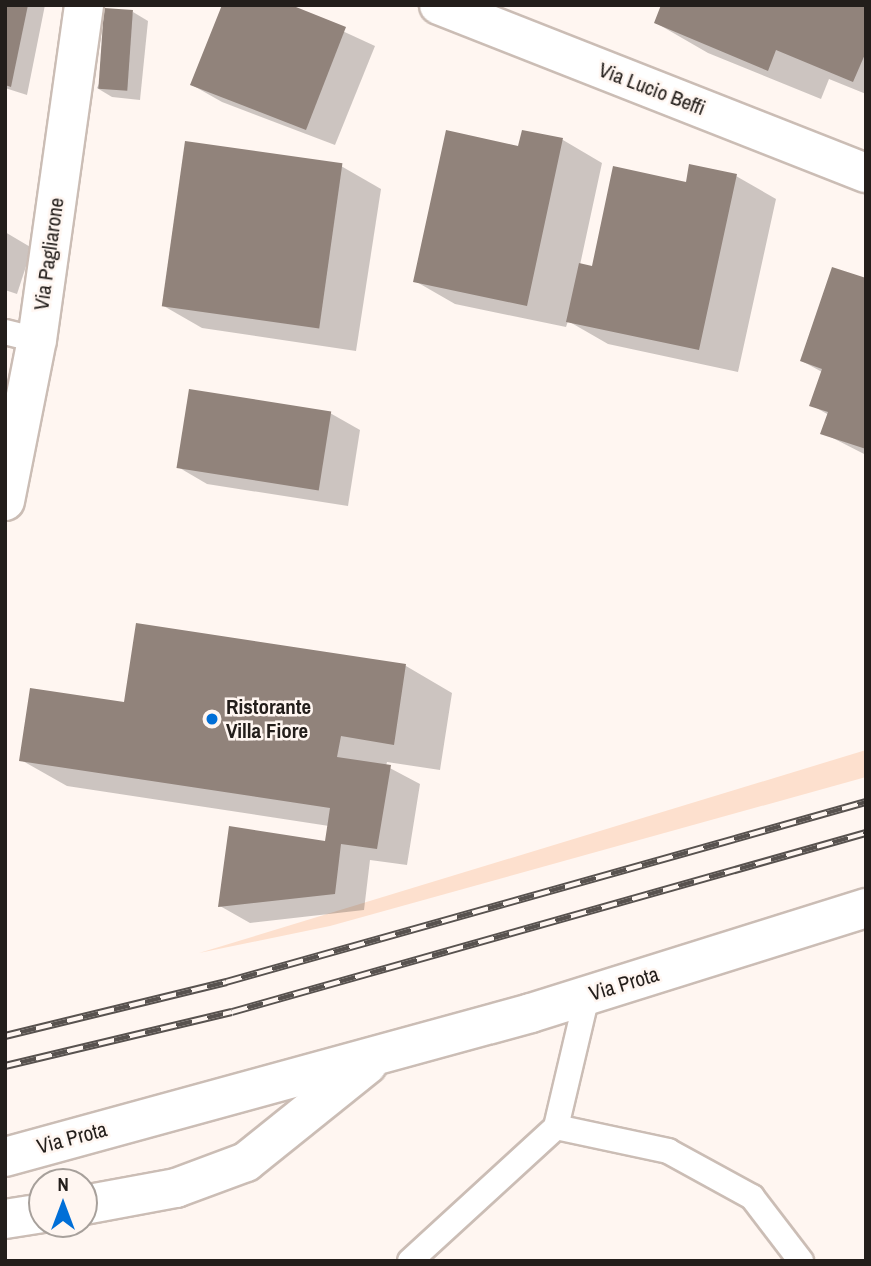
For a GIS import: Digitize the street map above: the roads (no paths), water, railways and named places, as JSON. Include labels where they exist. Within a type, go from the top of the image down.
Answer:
[{"type":"street","name":"Via Pagliarone","points":[[5,500],[21,336],[84,5]]},
{"type":"street","name":"Via Lucio Beffi","points":[[439,5],[866,173]]},
{"type":"street","name":"Via Prota","points":[[5,1157],[587,996],[866,908]]},
{"type":"street","name":"Via Prota","points":[[98,1202],[176,1188],[246,1163],[381,1054]]},
{"type":"street","points":[[5,1219],[28,1215]]},
{"type":"lane","points":[[410,1261],[556,1127],[587,996]]},
{"type":"lane","points":[[556,1127],[668,1151],[752,1197],[801,1261]]},
{"type":"railway","points":[[5,1036],[226,982],[866,802]]},
{"type":"railway","points":[[5,1066],[232,1012],[866,833]]},
{"type":"place","name":"Ristorante Villa Fiore","points":[[212,719]]}]
